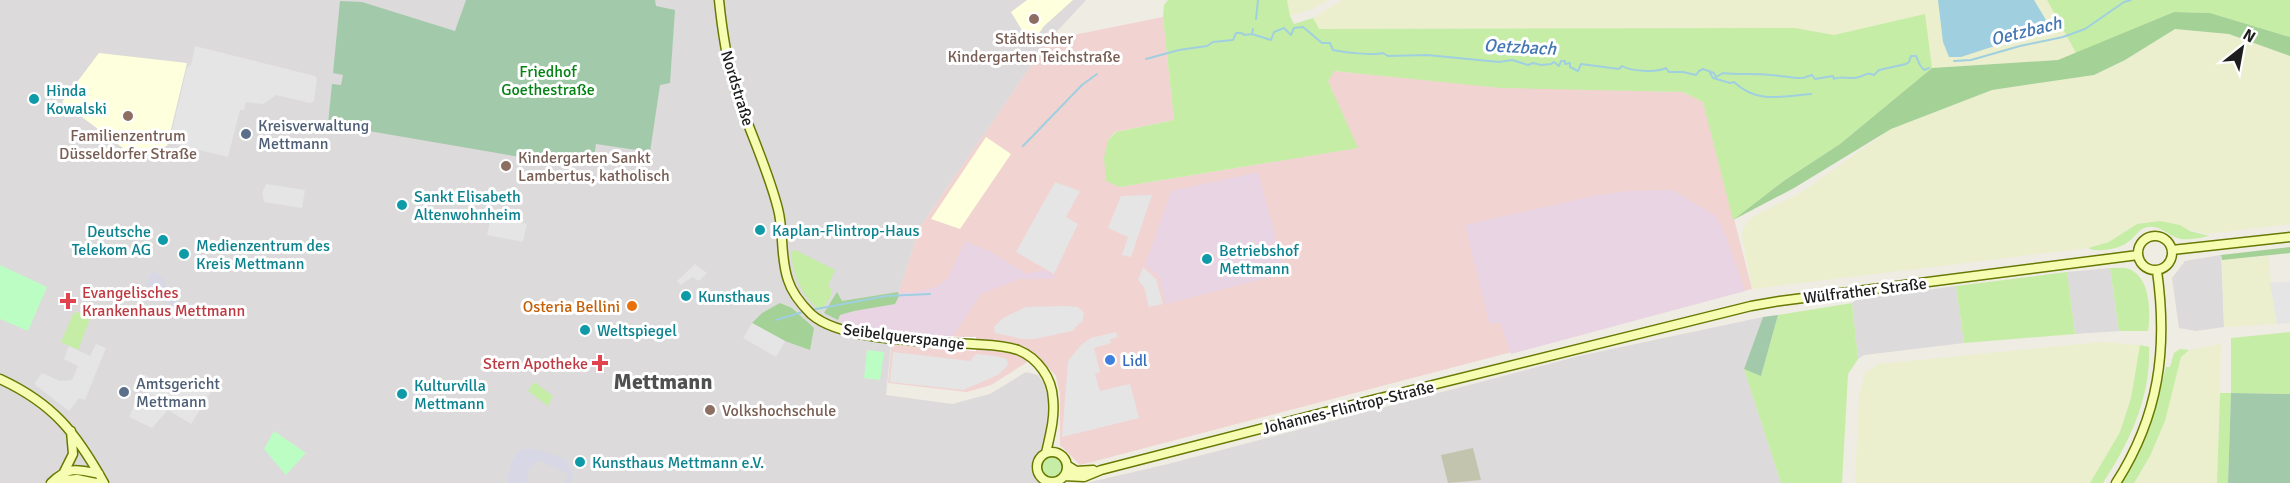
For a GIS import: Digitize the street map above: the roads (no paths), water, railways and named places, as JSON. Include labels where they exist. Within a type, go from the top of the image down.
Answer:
[{"type":"main road","name":"Nordstraße","points":[[719,0],[723,38],[732,76],[778,211],[784,267],[790,287]]},
{"type":"main road","points":[[2155,236],[2166,240],[2172,250],[2170,261],[2157,271],[2142,265],[2138,255],[2140,244],[2155,236]]},
{"type":"main road","points":[[2172,250],[2290,237]]},
{"type":"main road","name":"Wülfrather Straße","points":[[1596,346],[1706,316],[1780,301],[2138,255]]},
{"type":"main road","points":[[2116,483],[2142,433],[2157,383],[2163,338],[2162,305],[2157,271]]},
{"type":"main road","name":"Seibelquerspange","points":[[790,287],[801,303],[821,322],[844,331],[1017,350],[1032,358],[1045,373],[1054,402],[1052,426]]},
{"type":"main road","name":"Johannes-Flintrop-Straße","points":[[1046,453],[1038,462],[1037,470],[1046,481],[1053,482],[1064,476],[1084,477],[1101,470],[1368,401],[1596,346]]},
{"type":"main road","points":[[0,379],[34,398],[71,430],[98,478],[104,483]]},
{"type":"main road","points":[[1052,426],[1056,452]]},
{"type":"main road","points":[[1052,426],[1046,453],[1056,452],[1063,456],[1068,466],[1064,476]]},
{"type":"main road","points":[[52,483],[64,472],[73,454],[71,430]]},
{"type":"main road","name":"Johannes-Flintrop-Straße","points":[[1068,466],[1081,471],[1101,470]]},
{"type":"main road","points":[[64,472],[71,470],[98,478]]},
{"type":"main road","points":[[52,483],[71,478],[98,478]]},
{"type":"water","points":[[1938,0],[2034,0],[2046,20],[2038,32],[1961,57],[1949,57],[1943,42]]},
{"type":"waterway","points":[[1256,19],[1258,0]]},
{"type":"waterway","name":"Oetzbach","points":[[1954,61],[1971,60],[2063,37],[2085,29],[2124,2],[2131,0]]},
{"type":"waterway","name":"Oetzbach","points":[[1252,34],[1271,40],[1274,32],[1284,28],[1291,35],[1294,28],[1303,27],[1322,43],[1330,43],[1333,50],[1338,51],[1383,53],[1388,56],[1427,55],[1499,62],[1512,60],[1528,65],[1554,62],[1559,66],[1561,61],[1565,61],[1565,64],[1570,63],[1570,67],[1578,71],[1581,64],[1619,69],[1622,66],[1643,71],[1666,68],[1669,72],[1696,75],[1703,69],[1714,73],[1716,77],[1723,73],[1800,78],[1812,75],[1815,79],[1833,76],[1834,79],[1874,75],[1879,70],[1906,64],[1911,56],[1916,56],[1924,70],[1929,68]]},
{"type":"waterway","points":[[1146,59],[1179,50],[1207,46],[1213,42],[1233,40],[1236,33],[1252,34],[1253,29]]},
{"type":"waterway","points":[[1710,73],[1713,78],[1734,82],[1743,89],[1761,96],[1811,94]]},
{"type":"waterway","points":[[1023,146],[1082,85],[1097,74]]},
{"type":"waterway","points":[[811,310],[886,296],[930,294]]},
{"type":"waterway","points":[[776,320],[806,311]]},
{"type":"place","name":"Städtischer Kindergarten Teichstraße","points":[[1034,19]]},
{"type":"place","name":"Hinda Kowalski","points":[[34,99]]},
{"type":"place","name":"Familienzentrum Düsseldorfer Straße","points":[[128,116]]},
{"type":"place","name":"Kreisverwaltung Mettmann","points":[[246,134]]},
{"type":"place","name":"Kindergarten Sankt Lambertus, katholisch","points":[[506,166]]},
{"type":"place","name":"Sankt Elisabeth Altenwohnheim","points":[[402,205]]},
{"type":"place","name":"Kaplan-Flintrop-Haus","points":[[760,230]]},
{"type":"place","name":"Deutsche Telekom AG","points":[[163,240]]},
{"type":"place","name":"Medienzentrum des Kreis Mettmann","points":[[184,254]]},
{"type":"place","name":"Betriebshof Mettmann","points":[[1207,259]]},
{"type":"place","name":"Kunsthaus","points":[[686,296]]},
{"type":"place","name":"Evangelisches Krankenhaus Mettmann","points":[[68,301]]},
{"type":"place","name":"Osteria Bellini","points":[[632,306]]},
{"type":"place","name":"Weltspiegel","points":[[585,330]]},
{"type":"place","name":"Lidl","points":[[1110,360]]},
{"type":"place","name":"Stern Apotheke","points":[[600,363]]},
{"type":"place","name":"Amtsgericht Mettmann","points":[[124,392]]},
{"type":"place","name":"Kulturvilla Mettmann","points":[[402,394]]},
{"type":"place","name":"Volkshochschule","points":[[710,410]]},
{"type":"place","name":"Kunsthaus Mettmann e.V.","points":[[580,462]]},
{"type":"district","name":"Mettmann","points":[[663,381]]},
{"type":"park label","name":"Friedhof Goethestraße","points":[[548,80]]}]
